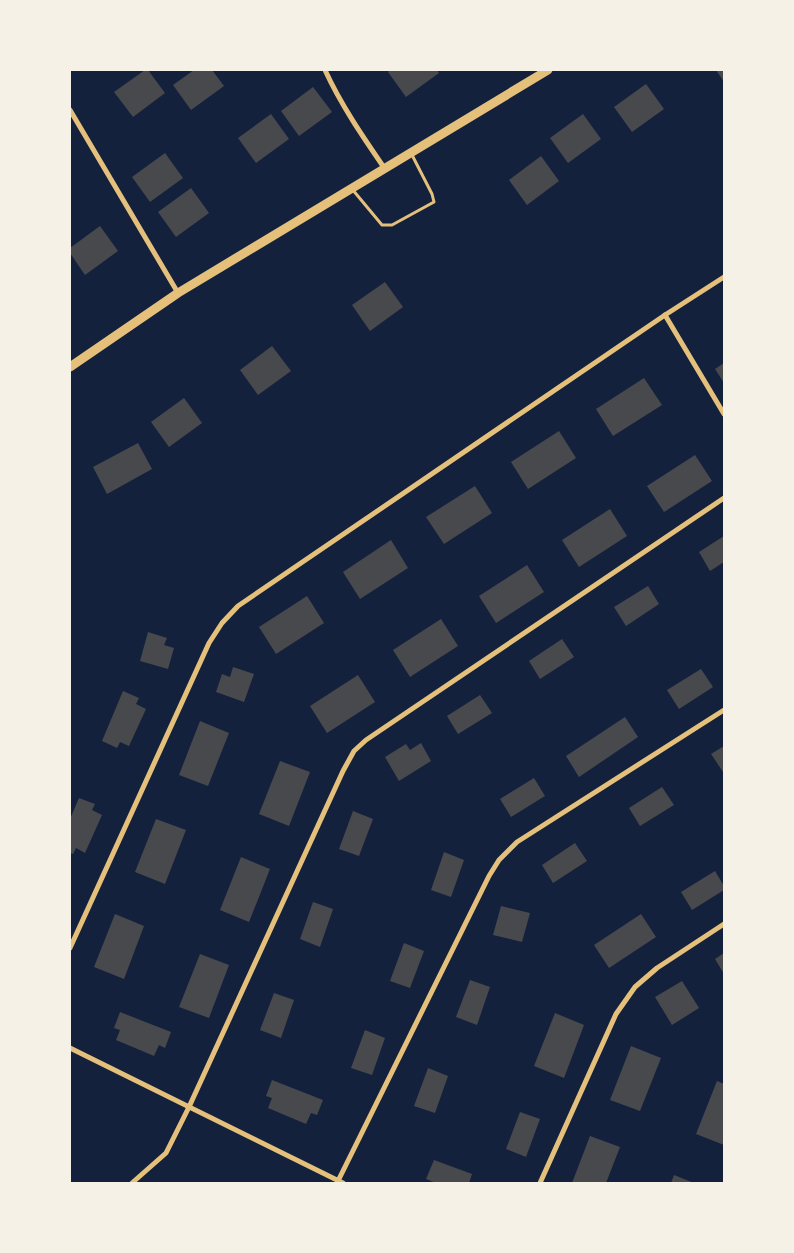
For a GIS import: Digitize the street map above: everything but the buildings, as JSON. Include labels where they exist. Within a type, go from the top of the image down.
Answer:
[{"type":"street","points":[[325,70],[332,86],[357,128],[385,169]]},
{"type":"street","points":[[70,367],[178,293],[548,70]]},
{"type":"street","points":[[70,110],[178,293]]},
{"type":"street","points":[[70,948],[209,643],[222,623],[238,606],[665,315],[724,277]]},
{"type":"street","points":[[665,315],[724,414]]},
{"type":"street","points":[[132,1183],[166,1153],[354,751],[366,740],[724,498]]},
{"type":"street","points":[[70,1048],[339,1182],[489,876],[499,860],[517,842],[724,710]]},
{"type":"street","points":[[540,1183],[616,1014],[635,987],[657,968],[724,924]]},
{"type":"lane","points":[[352,188],[382,224],[392,225],[434,202],[432,194],[411,153]]}]
